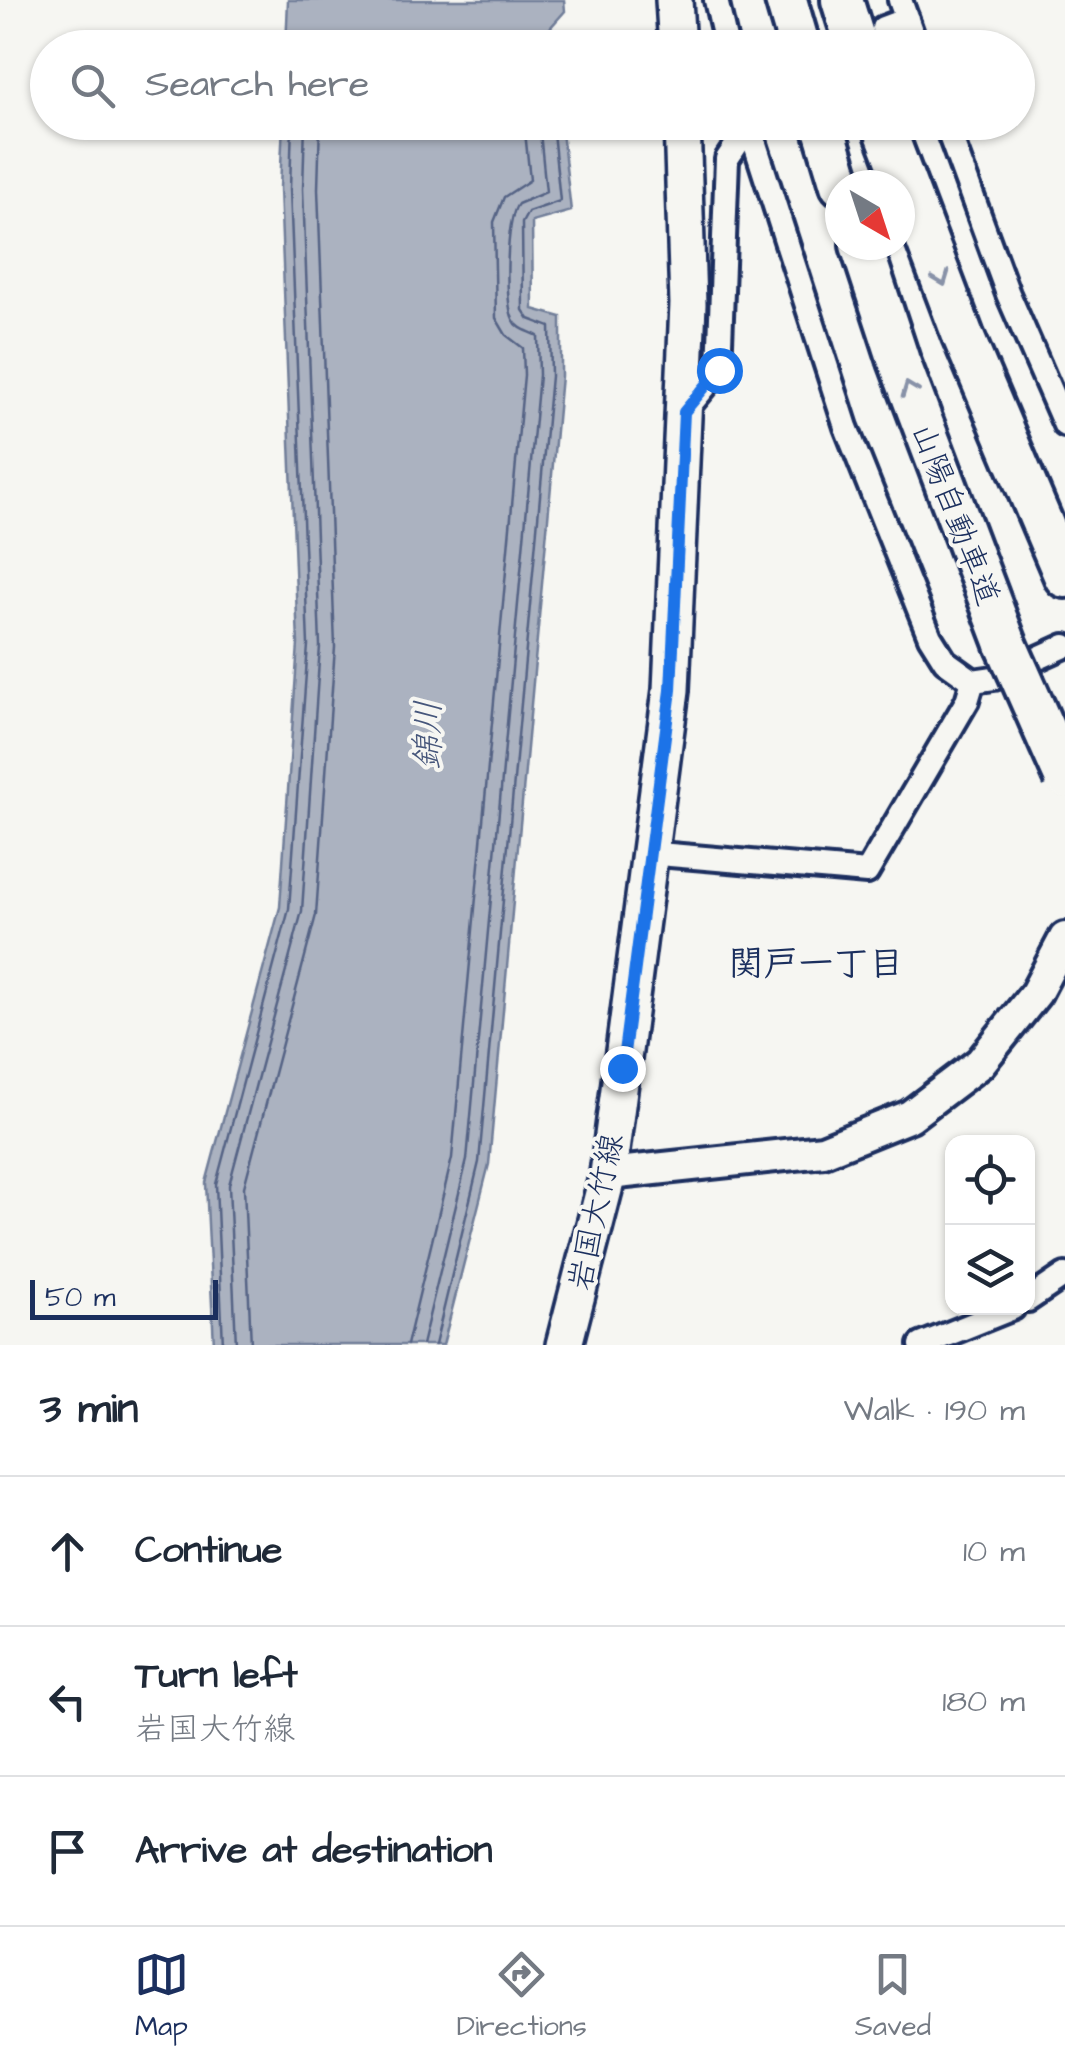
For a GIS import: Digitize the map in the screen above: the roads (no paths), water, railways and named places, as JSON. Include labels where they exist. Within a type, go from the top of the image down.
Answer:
[{"type":"highway","points":[[786,0],[795,30]]},
{"type":"highway","points":[[842,0],[864,30]]},
{"type":"highway","points":[[827,140],[836,170]]},
{"type":"highway","points":[[889,140],[963,336],[1065,577]]},
{"type":"highway","name":"山陽自動車道","points":[[866,260],[899,361],[1006,644],[1065,777]]},
{"type":"main road","points":[[674,0],[676,30]]},
{"type":"main road","name":"岩国大竹線","points":[[564,1345],[608,1174],[671,690],[688,304],[683,140]]},
{"type":"street","points":[[716,0],[723,30]]},
{"type":"street","points":[[879,30],[904,9]]},
{"type":"street","points":[[684,412],[719,370],[727,160],[739,140]]},
{"type":"street","points":[[754,140],[846,427],[930,638],[945,661],[973,681],[994,678],[1065,646]]},
{"type":"street","points":[[952,140],[1008,294],[1065,425]]},
{"type":"street","points":[[647,853],[867,872],[967,700],[973,681]]},
{"type":"street","points":[[608,1174],[824,1151],[910,1116],[980,1062],[1036,993],[1065,938]]},
{"type":"street","points":[[1035,1295],[1065,1275]]},
{"type":"street","points":[[921,1345],[996,1315]]},
{"type":"water","points":[[288,0],[564,0],[565,11],[550,30],[287,30]]},
{"type":"water","name":"錦川","points":[[282,140],[563,140],[571,211],[532,222],[533,309],[561,317],[561,376],[489,1164],[443,1345],[214,1345],[206,1183],[280,907],[298,644],[280,188]]},
{"type":"district","name":"関戸一丁目","points":[[816,963]]}]
